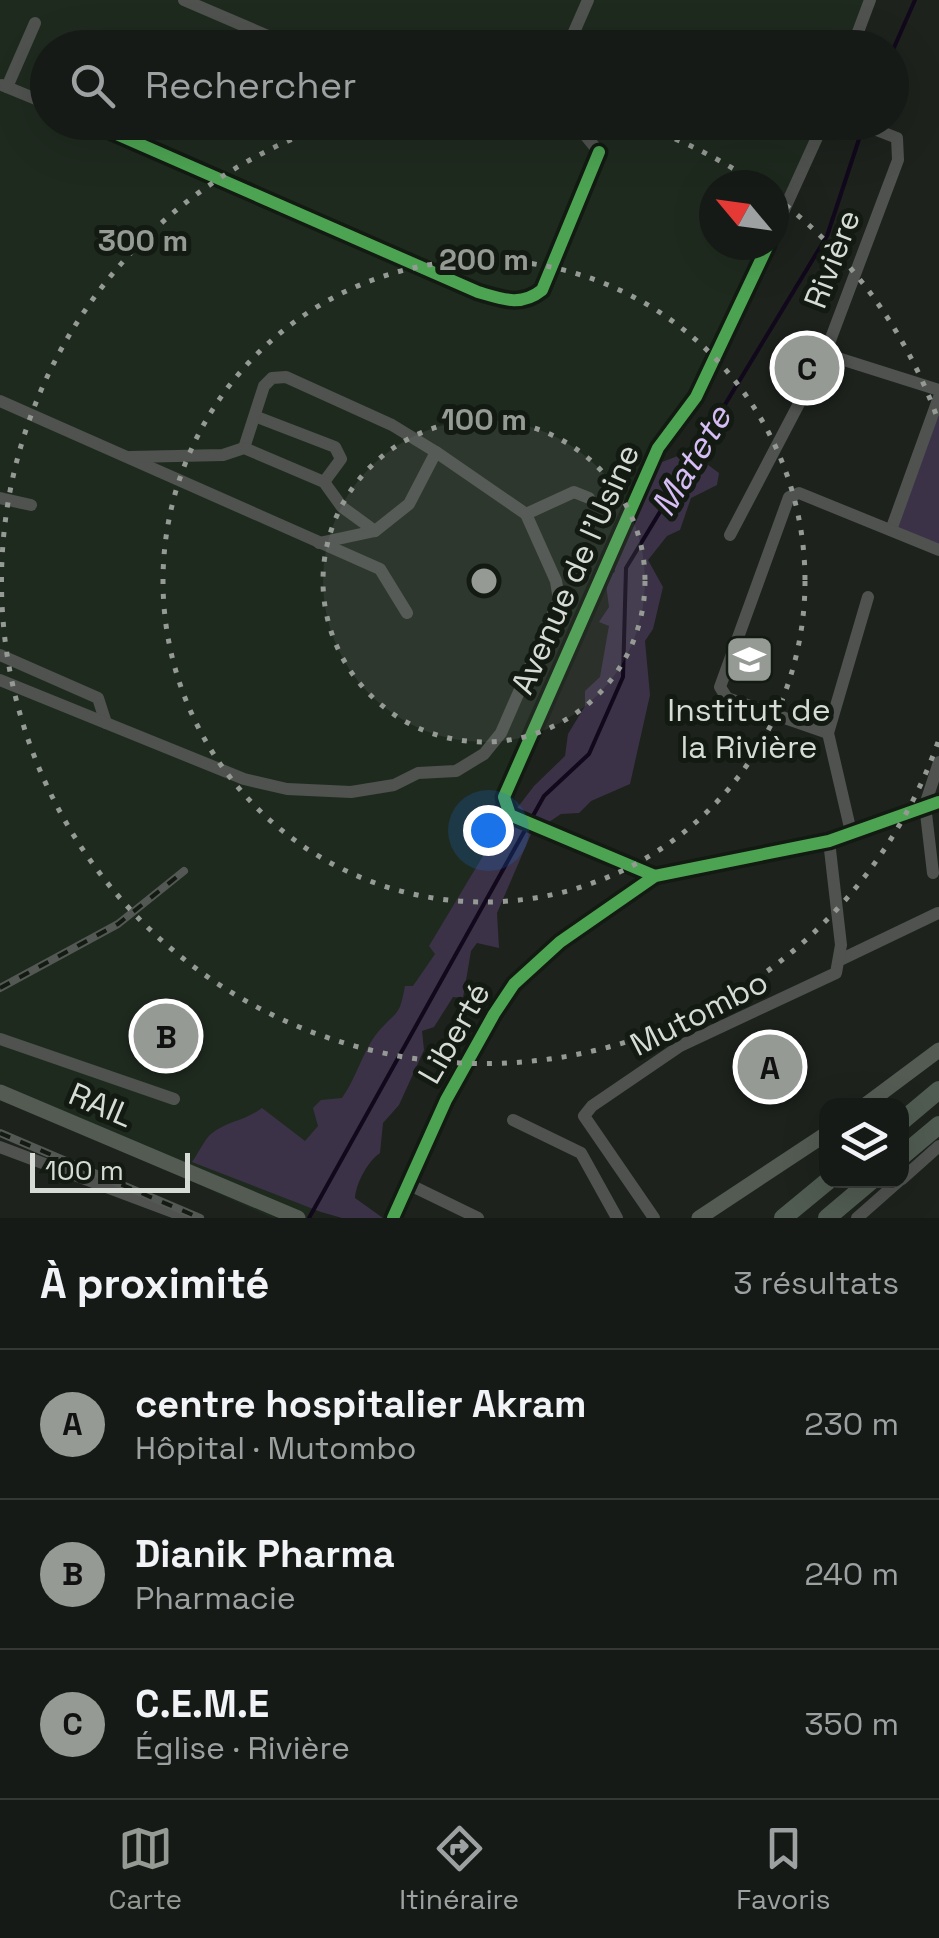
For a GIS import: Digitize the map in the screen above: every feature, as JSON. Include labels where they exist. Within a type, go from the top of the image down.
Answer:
[{"type":"highway","points":[[909,1114],[939,1090]]},
{"type":"highway","points":[[909,1150],[939,1125]]},
{"type":"highway","points":[[783,1218],[819,1188]]},
{"type":"highway","points":[[827,1218],[863,1188]]},
{"type":"main road","points":[[875,1098],[939,1050]]},
{"type":"main road","name":"RAIL","points":[[0,1092],[294,1216]]},
{"type":"main road","points":[[699,1218],[819,1139]]},
{"type":"street","points":[[184,0],[254,30]]},
{"type":"street","points":[[575,30],[588,0]]},
{"type":"street","points":[[859,30],[870,0]]},
{"type":"street","points":[[32,30],[35,23]]},
{"type":"street","points":[[30,33],[4,86],[30,97]]},
{"type":"street","points":[[130,140],[478,292],[512,301],[530,300],[542,290],[599,152],[588,140]]},
{"type":"street","points":[[789,199],[816,140]]},
{"type":"street","name":"Rivière","points":[[730,535],[824,354],[898,160],[897,140]]},
{"type":"street","name":"Avenue de l'Usine","points":[[655,876],[510,815],[504,797],[658,448],[696,397],[761,260]]},
{"type":"street","points":[[824,354],[939,394],[891,530]]},
{"type":"street","points":[[0,680],[269,786],[350,792],[394,785],[418,773],[456,771],[497,741],[559,600],[556,581],[526,514],[392,424],[286,377],[272,378],[264,386],[244,448]]},
{"type":"street","points":[[0,401],[380,570],[407,612]]},
{"type":"street","points":[[257,417],[336,447],[340,459],[324,482]]},
{"type":"street","points":[[130,456],[222,455],[244,448],[324,482],[342,506],[375,531]]},
{"type":"street","points":[[316,543],[375,531],[409,504],[436,452]]},
{"type":"street","points":[[526,514],[574,492],[589,498]]},
{"type":"street","points":[[828,733],[727,698],[720,687],[765,556],[793,493],[939,550]]},
{"type":"street","points":[[0,498],[31,505]]},
{"type":"street","points":[[851,832],[828,733],[868,596]]},
{"type":"street","points":[[0,655],[98,698],[106,724]]},
{"type":"street","points":[[933,873],[932,803],[939,762]]},
{"type":"street","name":"Liberté","points":[[393,1218],[446,1100],[514,984],[560,942],[655,876],[829,841],[932,803]]},
{"type":"street","points":[[829,841],[842,960]]},
{"type":"street","name":"Mutombo","points":[[654,1218],[584,1116],[586,1111],[680,1046],[836,973],[842,960],[938,914]]},
{"type":"street","points":[[0,1039],[174,1099]]},
{"type":"street","points":[[514,1120],[581,1153],[617,1218]]},
{"type":"street","points":[[909,1173],[939,1146]]},
{"type":"street","points":[[0,1147],[189,1218]]},
{"type":"street","points":[[406,1183],[478,1218]]},
{"type":"street","points":[[857,1218],[892,1188]]},
{"type":"shaded area","points":[[0,0],[869,0],[857,30],[30,30],[30,140],[811,140],[789,193],[789,170],[699,170],[699,260],[760,260],[696,397],[638,483],[633,482],[604,569],[480,833],[515,852],[309,1218],[272,1218],[0,1094]]},
{"type":"shaded area","points":[[939,405],[939,545],[894,529]]},
{"type":"shaded area","points":[[683,454],[696,456],[719,473],[717,485],[691,498],[680,530],[667,536],[648,560],[663,587],[653,629],[645,641],[650,695],[630,784],[591,801],[579,813],[561,814],[531,834],[497,913],[499,948],[477,943],[471,951],[463,998],[453,997],[434,1027],[422,1031],[424,1050],[399,1105],[383,1123],[380,1153],[367,1167],[358,1186],[355,1198],[383,1218],[342,1218],[321,1212],[192,1162],[211,1134],[262,1108],[305,1141],[318,1126],[313,1108],[321,1100],[342,1098],[373,1039],[399,1009],[405,986],[413,986],[435,954],[429,946],[492,841],[534,786],[565,756],[568,734],[585,706],[585,691],[600,677],[609,626],[599,622],[609,607],[605,577],[615,572],[614,560],[654,465]]},
{"type":"waterway","name":"Matete","points":[[902,30],[915,0]]},
{"type":"waterway","name":"Matete","points":[[309,1218],[544,796],[589,754],[623,677],[626,568],[827,236],[859,140]]},
{"type":"railway","points":[[0,988],[118,924],[184,871]]},
{"type":"railway","points":[[0,1133],[200,1218]]},
{"type":"cycle path","points":[[130,140],[478,292],[511,300],[527,298],[542,290],[599,152]]},
{"type":"cycle path","points":[[655,876],[510,815],[504,797],[658,448],[696,397],[761,260]]},
{"type":"cycle path","points":[[393,1218],[446,1100],[494,1014],[514,984],[560,942],[655,876],[829,841],[939,802]]},
{"type":"place","name":"C.E.M.E","points":[[807,368]]},
{"type":"place","name":"Institut de la Rivière","points":[[749,660]]},
{"type":"place","name":"Dianik Pharma","points":[[166,1036]]},
{"type":"place","name":"centre hospitalier Akram","points":[[770,1067]]}]
